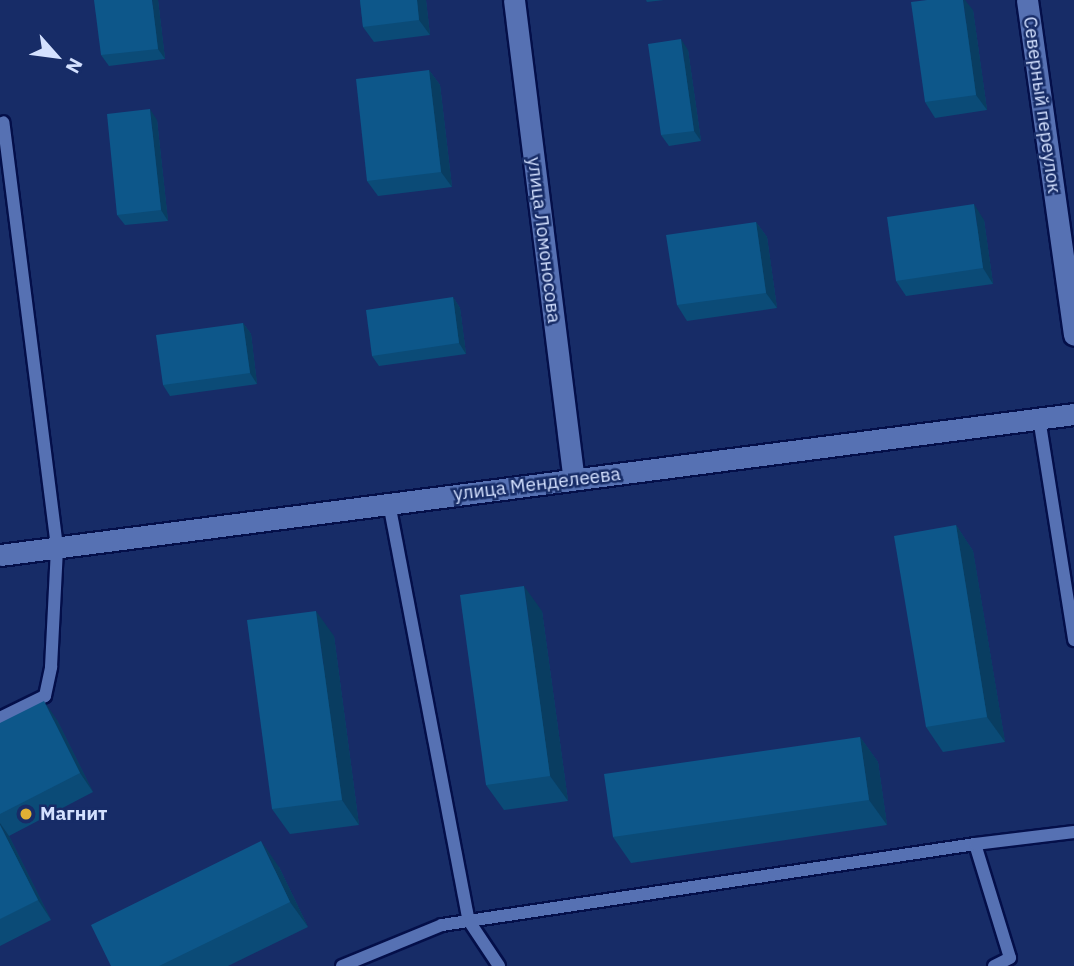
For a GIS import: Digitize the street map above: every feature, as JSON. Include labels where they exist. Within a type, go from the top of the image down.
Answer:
[{"type":"main road","name":"улица Ломоносова","points":[[514,0],[574,479]]},
{"type":"main road","name":"Северный переулок","points":[[1027,0],[1074,335]]},
{"type":"main road","name":"улица Менделеева","points":[[0,555],[1074,414]]},
{"type":"lane","points":[[0,718],[45,696],[51,667],[57,547],[3,122]]},
{"type":"lane","points":[[1040,418],[1074,640]]},
{"type":"lane","points":[[389,503],[469,921],[499,966]]},
{"type":"lane","points":[[342,966],[442,925],[975,844],[1074,832]]},
{"type":"lane","points":[[975,844],[1010,958],[994,966]]},
{"type":"building","points":[[94,0],[152,0],[158,49],[101,55]]},
{"type":"building","points":[[360,0],[417,0],[419,20],[363,27]]},
{"type":"building","points":[[963,0],[976,95],[925,102],[911,2]]},
{"type":"building","points":[[681,39],[694,131],[661,135],[648,44]]},
{"type":"building","points":[[429,70],[441,172],[367,181],[356,79]]},
{"type":"building","points":[[150,109],[161,210],[117,215],[107,114]]},
{"type":"building","points":[[974,204],[983,268],[896,281],[887,217]]},
{"type":"building","points":[[756,222],[766,293],[677,305],[666,235]]},
{"type":"building","points":[[453,297],[459,343],[372,356],[366,310]]},
{"type":"building","points":[[243,323],[250,373],[163,385],[156,335]]},
{"type":"building","points":[[956,525],[987,717],[926,727],[894,536]]},
{"type":"building","points":[[524,586],[550,776],[486,785],[460,595]]},
{"type":"building","points":[[316,611],[342,800],[272,809],[247,620]]},
{"type":"building","points":[[44,701],[80,773],[0,814],[0,723]]},
{"type":"building","points":[[860,737],[869,800],[613,837],[604,774]]},
{"type":"building","points":[[0,825],[38,900],[0,919]]},
{"type":"building","points":[[261,841],[290,902],[159,966],[111,966],[91,925]]},
{"type":"place","name":"Магнит","points":[[26,814]]}]
